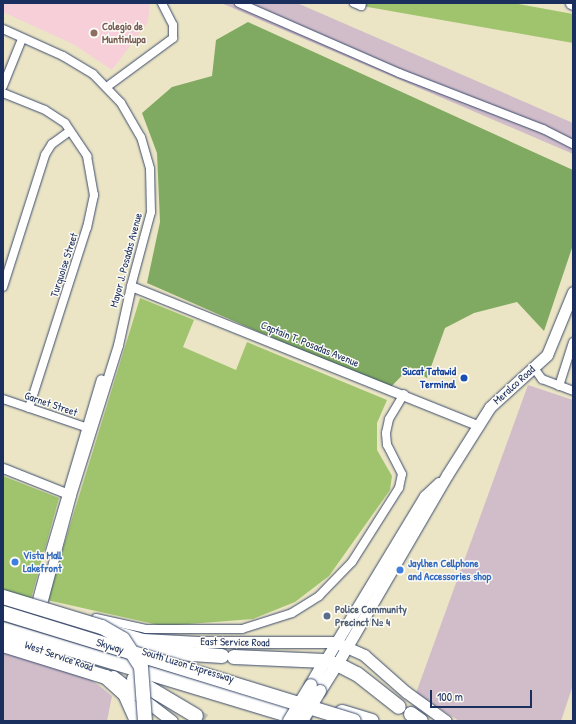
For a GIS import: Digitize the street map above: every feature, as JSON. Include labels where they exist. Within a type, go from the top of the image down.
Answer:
[{"type":"highway","points":[[3,597],[102,626],[123,639],[141,667],[145,721]]},
{"type":"highway","name":"South Luzon Expressway","points":[[3,609],[372,721]]},
{"type":"highway","name":"Skyway","points":[[3,614],[354,721]]},
{"type":"highway","name":"Skyway","points":[[3,621],[329,721]]},
{"type":"highway","name":"South Luzon Expressway","points":[[3,629],[308,721]]},
{"type":"highway","points":[[106,640],[176,653],[331,662],[357,674],[410,714]]},
{"type":"highway","points":[[3,645],[106,677],[125,694],[137,721]]},
{"type":"highway","points":[[64,648],[118,670],[196,716]]},
{"type":"main road","name":"Meralco Road","points":[[331,662],[349,646],[447,475],[478,427],[498,399],[534,368],[551,347],[573,292]]},
{"type":"main road","name":"Meralco Road","points":[[331,662],[335,642],[425,496],[447,475]]},
{"type":"main road","name":"East Service Road","points":[[3,601],[38,606],[55,614],[149,639],[224,643],[335,642],[349,646],[372,661],[406,692],[446,721]]},
{"type":"main road","name":"West Service Road","points":[[3,638],[90,665],[124,683],[172,721]]},
{"type":"main road","points":[[289,721],[315,688],[331,662]]},
{"type":"main road","points":[[302,721],[315,688]]},
{"type":"street","points":[[108,86],[173,38],[174,25],[162,3]]},
{"type":"street","points":[[239,3],[399,73],[543,129],[573,144]]},
{"type":"street","name":"Mayor J. Posadas Avenue","points":[[3,29],[78,64],[108,86],[122,103],[141,137],[150,169],[152,212],[119,331],[113,343],[68,494],[38,606]]},
{"type":"street","points":[[3,86],[22,39]]},
{"type":"street","name":"Turquoise Street","points":[[3,93],[45,110],[60,119],[70,130],[87,156],[94,195],[93,208],[29,408]]},
{"type":"street","points":[[3,287],[45,155],[52,144],[70,130]]},
{"type":"street","name":"Captain T. Posadas Avenue","points":[[131,288],[478,427]]},
{"type":"street","points":[[559,386],[573,342]]},
{"type":"street","points":[[534,368],[542,379],[573,391]]},
{"type":"street","points":[[38,606],[115,624],[162,630],[242,629],[292,613],[319,596],[341,575],[399,488],[402,474],[387,445],[386,433],[389,419],[402,397]]},
{"type":"street","name":"Garnet Street","points":[[3,399],[88,428]]},
{"type":"street","points":[[3,468],[68,494]]},
{"type":"shaded area","name":"Colegio de Muntinlupa","points":[[3,3],[150,3],[148,22],[112,70],[73,44],[3,12]]},
{"type":"shaded area","points":[[221,3],[297,3],[573,123],[573,154]]},
{"type":"shaded area","points":[[528,385],[573,400],[573,685],[561,721],[459,721],[416,693]]},
{"type":"shaded area","points":[[3,649],[89,679],[100,686],[112,696],[107,721],[3,721]]},
{"type":"green space","points":[[345,3],[513,3],[573,14],[573,43]]},
{"type":"green space","points":[[248,22],[573,170],[573,245],[544,331],[517,302],[474,313],[445,328],[427,378],[410,367],[389,389],[147,283],[160,222],[157,153],[142,113],[172,87],[212,76],[216,40]]},
{"type":"green space","points":[[140,298],[194,320],[183,347],[236,370],[247,342],[387,400],[377,423],[377,450],[392,476],[390,490],[329,576],[295,602],[253,619],[163,626],[47,600]]},
{"type":"green space","points":[[3,476],[59,498],[30,602],[3,594]]},
{"type":"tunnel","points":[[196,716],[205,721]]},
{"type":"place","name":"Colegio de Muntinlupa","points":[[94,33]]},
{"type":"place","name":"Sucat Tatawid Terminal","points":[[464,378]]},
{"type":"place","name":"Vista Mall Lakefront","points":[[15,562]]},
{"type":"place","name":"Jaylhen Cellphone and Accessories shop","points":[[400,570]]},
{"type":"place","name":"Police Community Precinct № 4","points":[[327,616]]}]
